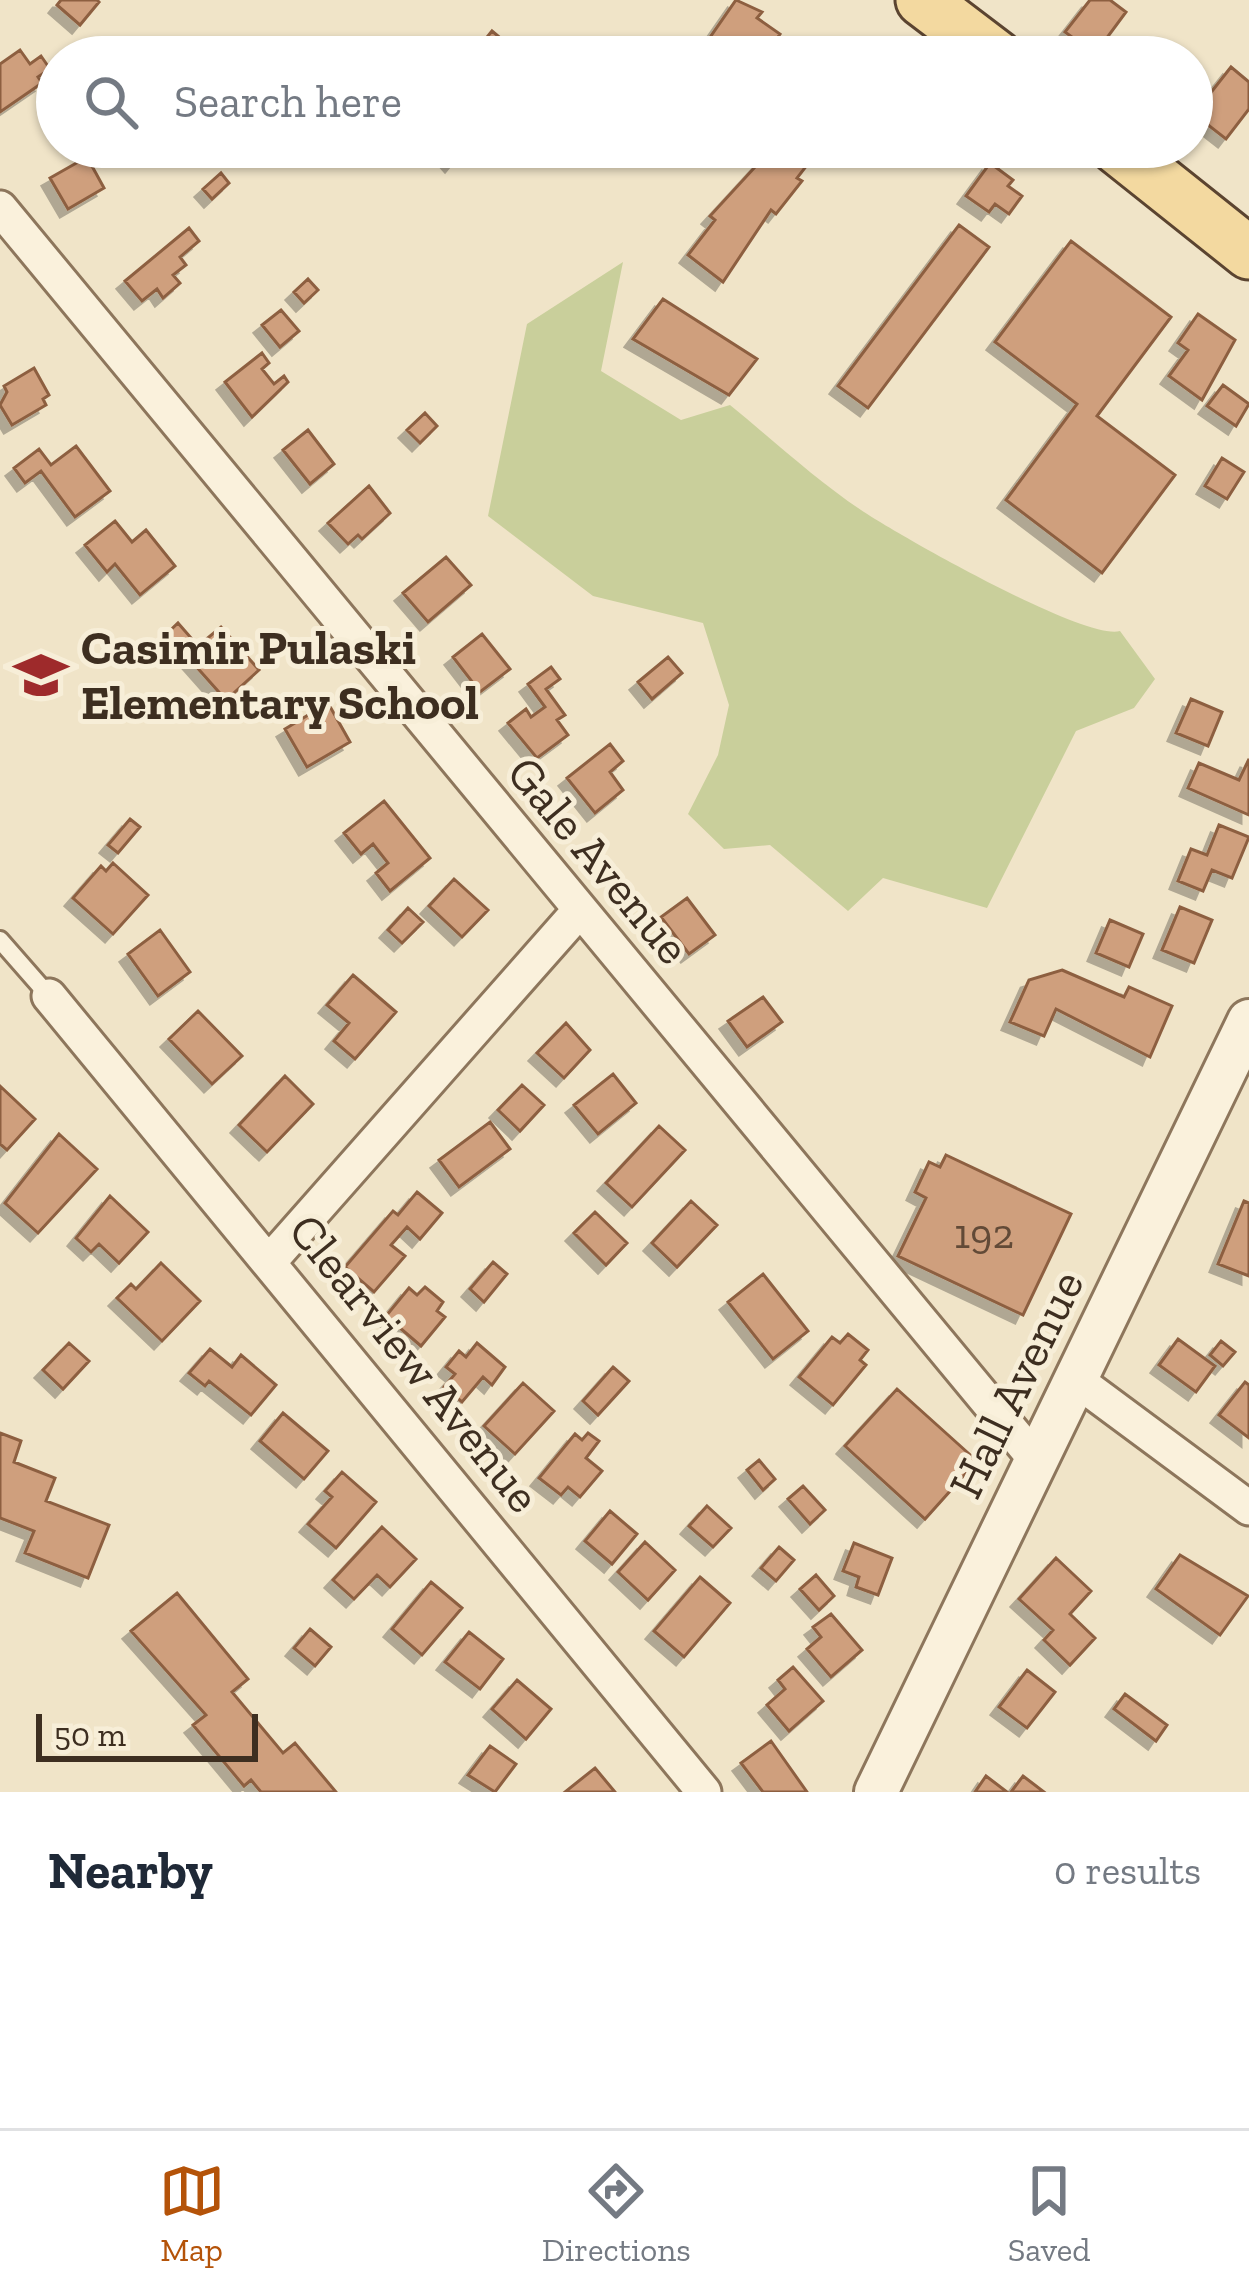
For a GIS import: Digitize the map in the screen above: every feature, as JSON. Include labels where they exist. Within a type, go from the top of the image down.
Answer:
[{"type":"main road","points":[[922,0],[970,36]]},
{"type":"main road","points":[[1142,168],[1249,253]]},
{"type":"street","name":"Gale Avenue","points":[[0,208],[1035,1459]]},
{"type":"street","points":[[270,1261],[579,911]]},
{"type":"street","name":"Clearview Avenue","points":[[49,996],[704,1792]]},
{"type":"street","name":"Hall Avenue","points":[[876,1792],[1249,1021]]},
{"type":"street","points":[[1075,1378],[1249,1508]]},
{"type":"lane","points":[[0,940],[49,996]]},
{"type":"green space","points":[[623,262],[601,371],[681,420],[730,405],[844,498],[912,541],[1032,604],[1100,630],[1120,631],[1155,679],[1134,708],[1076,731],[987,908],[883,878],[848,911],[770,845],[724,849],[688,814],[718,755],[729,705],[703,623],[593,596],[488,516],[527,324]]},
{"type":"building","points":[[61,0],[99,2],[80,25],[57,5]]},
{"type":"building","points":[[736,0],[762,12],[757,18],[780,34],[779,36],[711,36]]},
{"type":"building","points":[[1090,0],[1110,0],[1126,12],[1108,36],[1065,32]]},
{"type":"building","points":[[20,50],[30,64],[36,60],[36,87],[0,112],[0,64]]},
{"type":"building","points":[[1231,67],[1249,82],[1249,109],[1226,139],[1213,129],[1213,90]]},
{"type":"building","points":[[68,168],[93,168],[104,188],[68,209],[50,178]]},
{"type":"building","points":[[754,168],[805,168],[797,178],[802,181],[776,214],[771,210],[723,282],[688,255],[715,220],[710,216]]},
{"type":"building","points":[[986,168],[997,168],[1013,180],[1008,186],[1022,196],[1009,214],[995,204],[989,212],[966,196]]},
{"type":"building","points":[[221,173],[229,183],[212,199],[203,189]]},
{"type":"building","points":[[959,225],[989,247],[868,408],[838,386]]},
{"type":"building","points":[[189,228],[199,241],[180,257],[186,265],[173,275],[180,283],[163,298],[157,289],[142,301],[125,281]]},
{"type":"building","points":[[1071,241],[1171,317],[1097,416],[1175,475],[1102,573],[1006,500],[1077,404],[995,342]]},
{"type":"building","points":[[308,279],[318,290],[304,303],[294,292]]},
{"type":"building","points":[[663,299],[757,359],[729,395],[633,339]]},
{"type":"building","points":[[281,310],[299,331],[280,347],[262,325]]},
{"type":"building","points":[[1198,314],[1235,340],[1202,400],[1169,376],[1188,350],[1178,343]]},
{"type":"building","points":[[262,353],[269,363],[262,369],[274,384],[284,376],[288,382],[252,417],[225,382]]},
{"type":"building","points":[[34,368],[49,395],[43,399],[46,405],[12,425],[0,405],[7,392],[4,386]]},
{"type":"building","points":[[1223,385],[1249,404],[1236,426],[1207,406]]},
{"type":"building","points":[[425,413],[437,426],[420,443],[407,430]]},
{"type":"building","points":[[308,430],[334,464],[310,484],[283,450]]},
{"type":"building","points":[[76,446],[110,491],[75,517],[41,471],[25,483],[14,468],[39,449],[51,465]]},
{"type":"building","points":[[1222,458],[1244,472],[1227,499],[1205,486]]},
{"type":"building","points":[[369,486],[390,513],[362,539],[358,535],[348,544],[328,523]]},
{"type":"building","points":[[115,521],[132,542],[146,530],[175,566],[140,595],[115,564],[107,572],[85,545]]},
{"type":"building","points":[[446,557],[471,585],[428,622],[403,593]]},
{"type":"building","points":[[178,623],[198,646],[221,627],[259,670],[226,700],[177,645],[169,653],[158,642]]},
{"type":"building","points":[[482,634],[510,669],[480,692],[453,657]]},
{"type":"building","points":[[668,657],[682,673],[652,699],[638,682]]},
{"type":"building","points":[[551,667],[560,679],[546,689],[565,715],[557,720],[568,735],[537,758],[508,723],[526,709],[531,717],[545,707],[528,684]]},
{"type":"building","points":[[1191,699],[1222,712],[1208,746],[1176,733]]},
{"type":"building","points":[[328,703],[350,742],[307,767],[285,729]]},
{"type":"building","points":[[610,744],[623,761],[610,772],[623,790],[595,813],[567,778]]},
{"type":"building","points":[[1249,759],[1249,815],[1188,788],[1199,763],[1239,780]]},
{"type":"building","points":[[384,801],[430,858],[390,891],[376,873],[388,863],[373,844],[361,854],[344,833]]},
{"type":"building","points":[[130,819],[140,827],[118,853],[108,845]]},
{"type":"building","points":[[1219,825],[1249,837],[1232,878],[1212,870],[1203,891],[1178,881],[1191,849],[1207,855]]},
{"type":"building","points":[[113,863],[148,895],[113,934],[73,898],[101,866],[106,871]]},
{"type":"building","points":[[454,879],[488,910],[462,937],[429,906]]},
{"type":"building","points":[[687,898],[715,935],[689,954],[661,917]]},
{"type":"building","points":[[1180,907],[1212,920],[1194,963],[1162,950]]},
{"type":"building","points":[[408,908],[423,922],[402,943],[388,930]]},
{"type":"building","points":[[1110,920],[1143,934],[1129,967],[1096,953]]},
{"type":"building","points":[[160,930],[190,972],[158,996],[128,954]]},
{"type":"building","points":[[1062,970],[1124,997],[1129,987],[1172,1006],[1150,1057],[1056,1009],[1044,1036],[1010,1022],[1029,980]]},
{"type":"building","points":[[353,975],[396,1012],[355,1059],[334,1041],[349,1023],[327,1005]]},
{"type":"building","points":[[763,997],[782,1022],[747,1047],[728,1021]]},
{"type":"building","points":[[198,1011],[242,1056],[212,1084],[169,1039]]},
{"type":"building","points":[[566,1023],[590,1050],[564,1078],[537,1053]]},
{"type":"building","points":[[613,1074],[636,1103],[598,1134],[574,1105]]},
{"type":"building","points":[[285,1076],[313,1104],[267,1152],[239,1125]]},
{"type":"building","points":[[522,1085],[544,1105],[520,1131],[498,1110]]},
{"type":"building","points":[[0,1086],[35,1119],[7,1150],[0,1144]]},
{"type":"building","points":[[490,1122],[510,1149],[459,1187],[439,1160]]},
{"type":"building","points":[[659,1126],[685,1150],[632,1207],[606,1183]]},
{"type":"building","points":[[59,1134],[97,1169],[38,1233],[5,1203]]},
{"type":"building","points":[[946,1155],[1071,1214],[1023,1315],[898,1256],[926,1198],[915,1192],[929,1162],[940,1167]]},
{"type":"building","points":[[417,1192],[442,1213],[420,1239],[407,1227],[391,1245],[405,1256],[374,1292],[345,1267],[393,1211],[398,1215]]},
{"type":"building","points":[[110,1196],[148,1232],[119,1263],[99,1244],[91,1252],[76,1238]]},
{"type":"building","points":[[691,1201],[717,1225],[677,1267],[652,1243]]},
{"type":"building","points":[[1244,1201],[1249,1203],[1249,1276],[1218,1264]]},
{"type":"building","points":[[595,1212],[627,1243],[606,1265],[574,1233]]},
{"type":"building","points":[[493,1262],[507,1274],[484,1302],[470,1289]]},
{"type":"building","points":[[161,1263],[200,1301],[162,1341],[117,1298],[131,1284],[136,1289]]},
{"type":"building","points":[[763,1274],[808,1331],[773,1359],[728,1302]]},
{"type":"building","points":[[425,1287],[443,1302],[437,1311],[445,1317],[421,1346],[386,1316],[409,1288],[417,1295]]},
{"type":"building","points":[[848,1334],[868,1350],[860,1360],[866,1365],[833,1405],[799,1377],[832,1337],[840,1343]]},
{"type":"building","points":[[1178,1339],[1215,1366],[1196,1392],[1159,1365]]},
{"type":"building","points":[[1221,1341],[1235,1352],[1223,1366],[1210,1355]]},
{"type":"building","points":[[69,1343],[89,1361],[63,1389],[43,1370]]},
{"type":"building","points":[[477,1343],[505,1367],[492,1385],[483,1377],[462,1402],[444,1387],[455,1374],[446,1367],[459,1351],[466,1357]]},
{"type":"building","points":[[210,1349],[232,1367],[241,1355],[276,1385],[251,1415],[209,1381],[205,1386],[189,1373]]},
{"type":"building","points":[[613,1367],[629,1381],[598,1415],[583,1401]]},
{"type":"building","points":[[1245,1382],[1249,1385],[1249,1438],[1219,1415]]},
{"type":"building","points":[[523,1383],[554,1411],[515,1454],[484,1426]]},
{"type":"building","points":[[897,1389],[977,1461],[925,1519],[845,1446]]},
{"type":"building","points":[[283,1413],[328,1451],[304,1479],[260,1441]]},
{"type":"building","points":[[0,1433],[21,1441],[14,1462],[55,1478],[46,1501],[109,1525],[88,1578],[25,1553],[34,1531],[0,1518]]},
{"type":"building","points":[[588,1433],[599,1441],[586,1458],[602,1471],[580,1497],[568,1487],[561,1495],[539,1478],[575,1434],[582,1440]]},
{"type":"building","points":[[759,1460],[775,1479],[763,1490],[747,1470]]},
{"type":"building","points":[[342,1472],[376,1502],[336,1548],[308,1524],[332,1497],[325,1491]]},
{"type":"building","points":[[803,1486],[825,1510],[810,1524],[788,1499]]},
{"type":"building","points":[[707,1506],[731,1528],[713,1547],[689,1526]]},
{"type":"building","points":[[610,1511],[637,1534],[612,1564],[585,1541]]},
{"type":"building","points":[[382,1527],[416,1559],[390,1587],[377,1575],[354,1599],[333,1580]]},
{"type":"building","points":[[645,1542],[675,1570],[648,1600],[618,1572]]},
{"type":"building","points":[[854,1543],[892,1558],[878,1595],[856,1587],[859,1577],[843,1571]]},
{"type":"building","points":[[779,1547],[794,1560],[776,1581],[761,1568]]},
{"type":"building","points":[[1180,1555],[1248,1596],[1220,1635],[1156,1589]]},
{"type":"building","points":[[1056,1558],[1091,1591],[1070,1614],[1095,1638],[1070,1665],[1044,1640],[1053,1630],[1019,1599]]},
{"type":"building","points":[[816,1575],[834,1596],[819,1610],[800,1589]]},
{"type":"building","points":[[700,1577],[730,1603],[684,1657],[654,1631]]},
{"type":"building","points":[[431,1582],[462,1608],[422,1655],[392,1629]]},
{"type":"building","points":[[177,1593],[248,1679],[232,1692],[283,1753],[295,1743],[336,1792],[261,1792],[251,1780],[244,1786],[193,1725],[206,1715],[131,1631]]},
{"type":"building","points":[[831,1614],[862,1650],[831,1677],[807,1649],[821,1637],[813,1627]]},
{"type":"building","points":[[310,1629],[331,1647],[315,1666],[294,1648]]},
{"type":"building","points":[[469,1632],[503,1659],[480,1689],[445,1662]]},
{"type":"building","points":[[793,1667],[823,1701],[789,1731],[767,1705],[785,1689],[778,1680]]},
{"type":"building","points":[[1027,1670],[1055,1692],[1027,1728],[999,1707]]},
{"type":"building","points":[[517,1680],[551,1709],[526,1739],[492,1709]]},
{"type":"building","points":[[1125,1694],[1167,1725],[1156,1741],[1114,1709]]},
{"type":"building","points":[[771,1741],[807,1792],[763,1792],[741,1763]]},
{"type":"building","points":[[490,1746],[516,1764],[495,1792],[468,1775]]},
{"type":"building","points":[[595,1768],[615,1792],[565,1792]]},
{"type":"building","points":[[986,1776],[1007,1792],[975,1792]]},
{"type":"building","points":[[1023,1776],[1044,1792],[1011,1792]]},
{"type":"place","name":"Casimir Pulaski Elementary School","points":[[41,675]]}]
